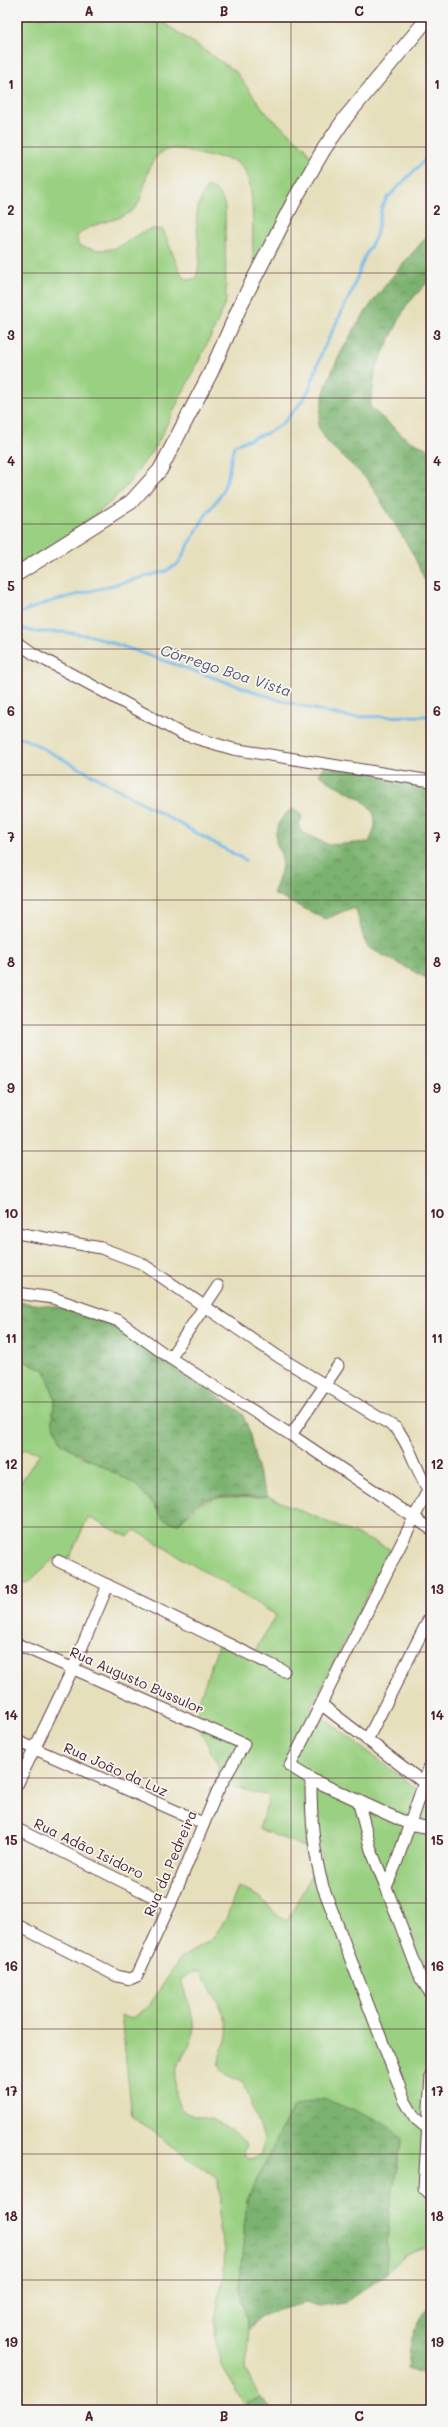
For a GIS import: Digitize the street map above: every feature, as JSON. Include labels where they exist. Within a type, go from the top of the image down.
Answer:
[{"type":"street","points":[[17,574],[131,502],[160,470],[211,372],[241,304],[296,197],[320,156],[346,117],[429,17]]},
{"type":"street","points":[[17,642],[41,658],[182,734],[233,749],[431,781]]},
{"type":"street","points":[[17,1232],[120,1253],[141,1262],[205,1307],[326,1386],[396,1428],[403,1437],[430,1492],[415,1516],[322,1705],[290,1766],[311,1779],[410,1824],[431,1828]]},
{"type":"street","points":[[170,1358],[218,1286]]},
{"type":"street","points":[[17,1293],[52,1298],[119,1321],[170,1358],[431,1527]]},
{"type":"street","points":[[291,1435],[326,1386],[338,1366]]},
{"type":"street","points":[[58,1561],[284,1671]]},
{"type":"street","points":[[17,1785],[73,1668],[108,1585]]},
{"type":"street","points":[[367,1740],[431,1615]]},
{"type":"street","name":"Rua Augusto Bussulor","points":[[17,1644],[244,1744]]},
{"type":"street","points":[[322,1705],[424,1783]]},
{"type":"street","name":"Rua João da Luz","points":[[17,1741],[203,1823]]},
{"type":"street","name":"Rua da Pedreira","points":[[17,1924],[117,1976],[130,1979],[137,1976],[170,1905],[217,1792],[244,1744]]},
{"type":"street","points":[[386,1887],[410,1824],[431,1762]]},
{"type":"street","points":[[311,1779],[312,1834],[316,1862],[323,1887],[405,2101],[415,2118],[427,2128]]},
{"type":"street","points":[[358,1800],[371,1850],[421,1979],[431,1994]]},
{"type":"street","name":"Rua Adão Isidoro","points":[[17,1829],[170,1905]]},
{"type":"street","points":[[431,2075],[424,2188],[431,2195]]},
{"type":"green space","points":[[17,17],[155,17],[235,71],[267,114],[305,147],[313,161],[283,241],[270,263],[261,266],[254,261],[251,193],[244,169],[237,162],[232,160],[178,149],[163,152],[153,160],[142,196],[136,207],[123,216],[91,227],[77,236],[78,245],[91,249],[105,250],[121,246],[149,230],[163,230],[182,276],[189,280],[196,278],[199,266],[197,223],[198,212],[201,200],[207,187],[211,188],[220,195],[225,209],[226,301],[214,330],[156,446],[127,485],[111,502],[17,577]]},
{"type":"green space","points":[[431,232],[431,278],[406,306],[376,368],[370,407],[408,440],[431,450],[431,594],[413,554],[368,480],[327,442],[318,426],[326,386],[337,360],[348,340],[372,302]]},
{"type":"green space","points":[[326,765],[431,779],[430,980],[369,948],[364,940],[356,909],[349,909],[326,919],[273,894],[282,867],[282,858],[276,842],[276,831],[282,818],[289,811],[293,809],[299,812],[302,818],[299,824],[300,831],[329,845],[369,842],[374,828],[374,816],[369,807],[351,793],[319,774]]},
{"type":"green space","points":[[17,1302],[60,1307],[110,1325],[168,1361],[242,1413],[249,1430],[258,1472],[267,1496],[213,1497],[197,1504],[178,1524],[163,1519],[155,1506],[136,1485],[62,1444],[52,1421],[55,1398],[45,1370],[24,1361],[17,1346]]},
{"type":"green space","points":[[17,1346],[24,1361],[45,1370],[55,1398],[52,1421],[78,1455],[96,1462],[136,1485],[155,1506],[163,1519],[189,1515],[197,1506],[205,1501],[215,1498],[267,1496],[390,1549],[311,1708],[422,1793],[431,1769],[431,2247],[417,2250],[406,2256],[386,2274],[389,2211],[402,2138],[387,2124],[244,2245],[239,2287],[249,2330],[246,2368],[251,2382],[260,2397],[249,2402],[247,2410],[221,2364],[216,2345],[215,2321],[224,2270],[225,2250],[219,2229],[221,2195],[216,2178],[132,2116],[121,2015],[132,2018],[148,2007],[180,1959],[212,1939],[226,1919],[238,1887],[260,1897],[279,1917],[287,1921],[323,1854],[259,1829],[270,1796],[219,1784],[218,1765],[196,1722],[200,1697],[218,1646],[217,1642],[250,1659],[276,1615],[135,1530],[128,1537],[88,1517],[69,1559],[55,1558],[27,1583],[17,1582],[17,1488],[40,1453],[26,1449],[17,1453]],"holes":[[[195,1971],[201,1972],[221,2007],[226,2021],[226,2039],[219,2062],[225,2073],[244,2083],[264,2138],[261,2154],[254,2159],[247,2158],[244,2154],[247,2144],[229,2129],[213,2120],[194,2116],[185,2112],[181,2109],[177,2101],[176,2072],[179,2063],[191,2042],[193,2032],[193,2018],[181,1979]]]},
{"type":"green space","points":[[323,2098],[387,2124],[402,2138],[389,2211],[386,2274],[344,2303],[319,2307],[305,2303],[278,2310],[260,2317],[249,2330],[239,2287],[247,2199],[293,2107]]},
{"type":"green space","points":[[431,2305],[431,2377],[408,2368],[411,2342],[416,2326]]},
{"type":"green space","points":[[260,2397],[272,2410],[247,2410],[248,2402]]},
{"type":"waterway","points":[[17,614],[49,602],[166,571],[178,564],[205,516],[222,493],[228,475],[234,445],[267,433],[282,424],[300,404],[309,390],[322,352],[352,291],[364,258],[376,236],[382,207],[387,198],[431,154]]},
{"type":"waterway","name":"Córrego Boa Vista","points":[[17,627],[35,632],[64,632],[92,636],[279,700],[329,713],[350,717],[431,716]]},
{"type":"waterway","points":[[17,739],[22,738],[31,742],[245,860]]}]
